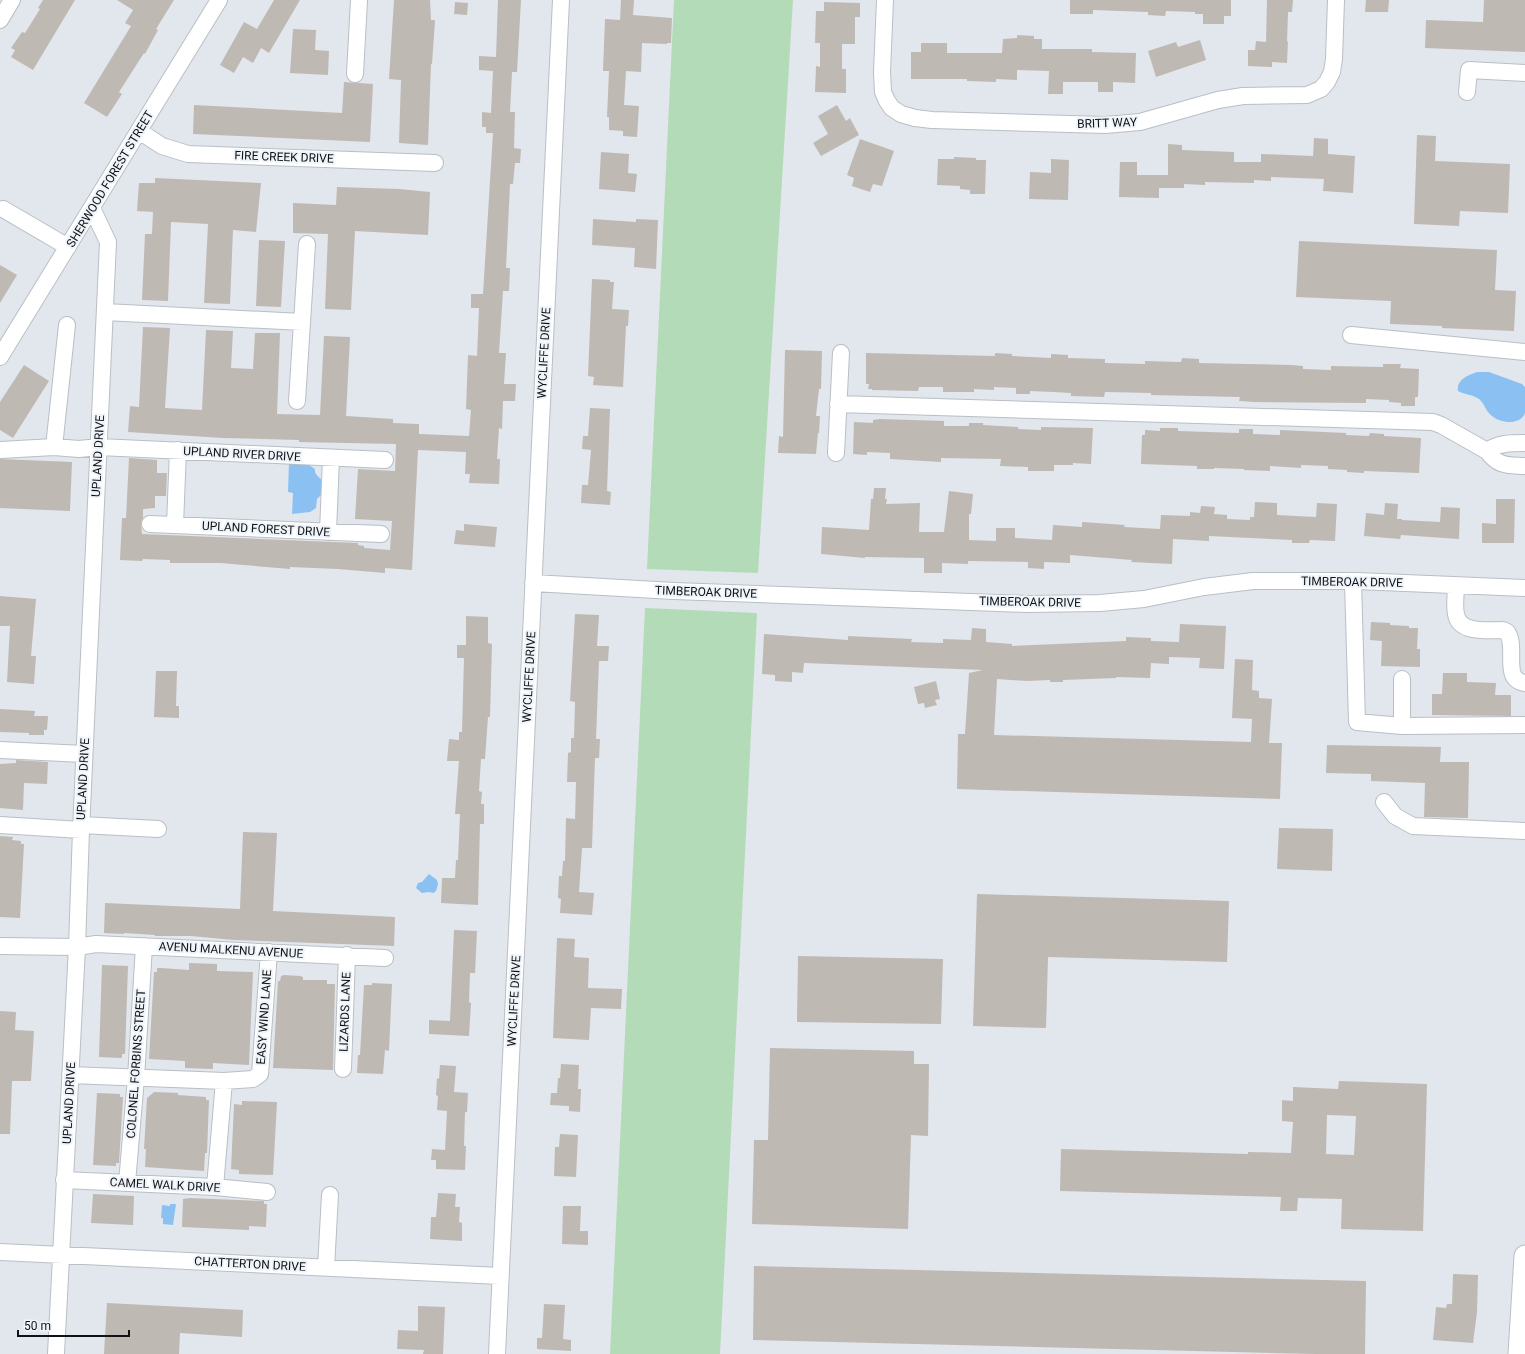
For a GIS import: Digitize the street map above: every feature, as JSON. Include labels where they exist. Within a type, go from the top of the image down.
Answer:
[{"type":"main road","points":[[1519,1354],[1525,1256]]},
{"type":"street","points":[[0,20],[12,0]]},
{"type":"street","name":"SHERWOOD FOREST STREET","points":[[2,347],[68,247],[219,0]]},
{"type":"street","points":[[355,74],[359,0]]},
{"type":"street","name":"WYCLIFFE DRIVE","points":[[497,1354],[561,0]]},
{"type":"street","name":"BRITT WAY","points":[[885,0],[882,81],[883,92],[892,108],[901,114],[932,120],[1105,125],[1140,122],[1218,100],[1242,96],[1308,95],[1321,89],[1327,82],[1332,72],[1334,59],[1336,0]]},
{"type":"street","points":[[1466,92],[1469,70],[1525,73]]},
{"type":"street","name":"FIRE CREEK DRIVE","points":[[139,131],[162,146],[188,154],[435,163]]},
{"type":"street","name":"UPLAND DRIVE","points":[[56,1354],[77,947],[84,754],[108,242],[92,208]]},
{"type":"street","points":[[3,209],[68,247]]},
{"type":"street","points":[[297,401],[306,244]]},
{"type":"street","points":[[105,312],[302,322]]},
{"type":"street","points":[[54,447],[67,325]]},
{"type":"street","points":[[1351,335],[1525,352]]},
{"type":"street","points":[[836,453],[841,353]]},
{"type":"street","points":[[838,404],[1433,422],[1487,451],[1494,461],[1505,465],[1525,466]]},
{"type":"street","points":[[1487,451],[1495,446],[1507,442],[1525,443]]},
{"type":"street","name":"UPLAND RIVER DRIVE","points":[[0,450],[54,447],[79,449],[99,447],[385,460]]},
{"type":"street","points":[[174,525],[178,450]]},
{"type":"street","points":[[328,532],[331,458]]},
{"type":"street","name":"UPLAND FOREST DRIVE","points":[[150,524],[381,534]]},
{"type":"street","name":"TIMBEROAK DRIVE","points":[[533,583],[674,591],[1034,604],[1100,603],[1144,599],[1204,587],[1253,581],[1352,581],[1525,588]]},
{"type":"street","points":[[1352,581],[1357,722],[1402,726],[1525,725]]},
{"type":"street","points":[[1456,585],[1455,613],[1459,622],[1468,628],[1503,630],[1507,632],[1512,640],[1512,675],[1516,681],[1525,683]]},
{"type":"street","points":[[1402,679],[1402,726]]},
{"type":"street","points":[[0,750],[84,754]]},
{"type":"street","points":[[1384,802],[1395,816],[1413,826],[1525,831]]},
{"type":"street","points":[[0,825],[158,829]]},
{"type":"street","name":"AVENU MALKENU AVENUE","points":[[0,946],[77,947],[96,944],[385,958]]},
{"type":"street","name":"COLONEL FORBINS STREET","points":[[127,1183],[136,1078],[144,946]]},
{"type":"street","name":"EASY WIND LANE","points":[[224,1081],[253,1079],[260,1074],[269,952]]},
{"type":"street","name":"LIZARDS LANE","points":[[343,1068],[347,955]]},
{"type":"street","points":[[70,1074],[224,1081],[215,1187]]},
{"type":"street","name":"CAMEL WALK DRIVE","points":[[64,1180],[215,1187],[266,1192]]},
{"type":"street","points":[[326,1268],[330,1195]]},
{"type":"street","name":"CHATTERTON DRIVE","points":[[0,1252],[500,1276]]},
{"type":"green space","points":[[674,0],[793,0],[758,573],[647,569]]},
{"type":"green space","points":[[645,608],[757,613],[720,1354],[610,1354]]},
{"type":"water","points":[[1477,372],[1489,372],[1522,384],[1525,387],[1525,413],[1519,420],[1514,422],[1505,422],[1500,420],[1490,414],[1479,399],[1458,391],[1459,384],[1463,378]]},
{"type":"water","points":[[289,463],[309,465],[315,469],[316,473],[321,479],[321,495],[317,499],[316,508],[310,512],[292,514],[293,493],[288,492]]},
{"type":"water","points":[[429,874],[437,880],[438,884],[436,891],[433,893],[422,893],[416,888],[418,883],[422,882]]},
{"type":"water","points":[[170,1204],[176,1204],[173,1225],[163,1224],[163,1218],[161,1218],[162,1205],[170,1206]]},
{"type":"building","points":[[43,0],[75,0],[33,70],[11,57],[15,50],[11,48],[22,32],[25,33],[40,9],[38,8]]},
{"type":"building","points":[[117,0],[174,0],[156,29],[158,30],[145,54],[144,53],[119,92],[122,94],[107,117],[84,103],[131,26],[125,23],[133,10]]},
{"type":"building","points":[[274,0],[300,0],[269,53],[261,48],[253,63],[243,57],[234,73],[220,65],[244,22],[257,29]]},
{"type":"building","points":[[394,0],[430,0],[431,20],[435,20],[431,64],[428,145],[399,143],[401,80],[389,79]]},
{"type":"building","points":[[498,0],[521,0],[517,72],[512,72],[510,112],[515,112],[514,148],[521,149],[520,163],[515,163],[513,184],[510,184],[506,268],[510,268],[509,291],[503,291],[499,353],[506,353],[504,384],[516,384],[515,401],[503,401],[502,429],[499,428],[497,459],[500,459],[499,484],[469,483],[470,474],[465,474],[466,452],[418,450],[412,570],[385,568],[385,573],[338,569],[290,567],[290,569],[220,563],[170,563],[170,560],[120,560],[122,518],[126,518],[129,458],[157,460],[157,473],[167,473],[166,496],[155,496],[155,508],[143,509],[143,518],[141,523],[142,534],[358,543],[358,545],[364,546],[364,548],[390,550],[392,521],[355,519],[358,469],[395,471],[396,444],[299,442],[299,440],[223,438],[128,432],[130,406],[139,407],[143,327],[170,328],[165,408],[202,410],[206,330],[233,331],[231,368],[253,369],[255,333],[280,333],[277,414],[320,415],[324,336],[350,337],[346,416],[393,419],[393,423],[419,424],[419,434],[469,436],[471,410],[466,409],[468,355],[477,356],[479,308],[471,308],[471,294],[483,294],[493,133],[486,133],[486,127],[482,127],[482,112],[491,113],[493,71],[479,70],[479,56],[496,57]]},
{"type":"building","points":[[621,0],[634,0],[633,15],[672,18],[671,43],[642,43],[641,72],[626,71],[624,105],[639,106],[637,137],[623,136],[623,131],[609,130],[609,117],[607,117],[609,71],[603,71],[605,19],[620,20]]},
{"type":"building","points":[[1070,0],[1231,0],[1231,16],[1224,16],[1224,24],[1203,24],[1203,14],[1195,14],[1195,12],[1166,11],[1165,16],[1148,15],[1148,12],[1093,10],[1093,14],[1070,14]]},
{"type":"building","points":[[1267,0],[1293,0],[1292,12],[1288,12],[1287,63],[1272,62],[1272,67],[1248,66],[1248,50],[1255,50],[1256,41],[1266,42]]},
{"type":"building","points":[[1366,0],[1389,0],[1388,12],[1365,12]]},
{"type":"building","points":[[1484,0],[1525,0],[1525,52],[1425,48],[1426,20],[1483,22]]},
{"type":"building","points":[[455,2],[468,3],[467,15],[454,14]]},
{"type":"building","points":[[824,2],[860,3],[860,17],[855,17],[855,44],[842,44],[842,69],[846,69],[846,93],[815,92],[816,66],[820,67],[820,43],[815,43],[816,11],[824,11]]},
{"type":"building","points":[[293,29],[316,30],[315,50],[329,51],[328,75],[290,73]]},
{"type":"building","points":[[1017,35],[1034,36],[1034,39],[1042,39],[1042,49],[1092,49],[1092,52],[1136,53],[1135,83],[1113,82],[1113,92],[1098,92],[1098,82],[1063,82],[1063,94],[1048,94],[1049,71],[1017,70],[1017,80],[996,79],[996,82],[967,81],[967,79],[911,79],[911,52],[921,52],[921,43],[947,43],[947,53],[1002,53],[1003,39],[1017,38]]},
{"type":"building","points":[[1200,40],[1206,60],[1156,77],[1148,51],[1176,42],[1178,47]]},
{"type":"building","points":[[344,82],[373,84],[370,142],[193,134],[194,105],[342,113]]},
{"type":"building","points":[[837,105],[846,121],[850,118],[859,135],[821,156],[813,143],[828,134],[818,116]]},
{"type":"building","points":[[1417,135],[1436,136],[1435,161],[1510,164],[1508,213],[1460,211],[1459,226],[1414,224]]},
{"type":"building","points":[[1314,138],[1328,139],[1328,154],[1355,156],[1353,193],[1323,191],[1324,179],[1271,177],[1271,181],[1254,180],[1254,183],[1205,182],[1205,185],[1184,184],[1184,188],[1159,188],[1159,198],[1119,197],[1120,162],[1137,162],[1137,175],[1168,175],[1168,144],[1182,145],[1182,150],[1234,152],[1234,162],[1261,162],[1261,154],[1313,156]]},
{"type":"building","points":[[860,139],[894,151],[882,186],[873,184],[870,192],[852,186],[854,178],[847,175]]},
{"type":"building","points":[[601,152],[629,154],[628,173],[637,174],[635,192],[599,189]]},
{"type":"building","points":[[954,157],[986,160],[985,194],[970,194],[970,190],[960,189],[960,186],[937,185],[938,159],[954,159]]},
{"type":"building","points":[[1051,159],[1069,160],[1068,200],[1029,199],[1030,172],[1051,173]]},
{"type":"building","points":[[155,178],[261,183],[256,232],[233,230],[230,304],[204,303],[208,224],[171,222],[168,301],[142,300],[145,234],[152,234],[153,212],[137,211],[139,183],[155,183]]},
{"type":"building","points":[[337,187],[399,189],[430,192],[428,235],[355,231],[351,310],[325,309],[328,234],[293,233],[293,203],[336,205]]},
{"type":"building","points":[[593,219],[636,222],[636,219],[658,220],[656,269],[634,267],[635,248],[592,245]]},
{"type":"building","points":[[259,240],[285,241],[281,307],[256,306]]},
{"type":"building","points":[[1299,241],[1497,250],[1495,290],[1516,291],[1514,331],[1390,324],[1391,301],[1296,297]]},
{"type":"building","points":[[0,265],[17,275],[0,303]]},
{"type":"building","points":[[592,279],[610,280],[610,282],[614,282],[612,309],[629,310],[628,326],[626,326],[623,387],[593,385],[594,377],[588,376]]},
{"type":"building","points":[[785,350],[822,351],[821,389],[819,389],[816,416],[820,416],[816,454],[778,453],[779,436],[783,437]]},
{"type":"building","points":[[866,353],[995,356],[995,353],[1012,354],[1012,356],[1051,358],[1051,354],[1068,355],[1068,358],[1105,359],[1105,363],[1145,364],[1145,361],[1181,362],[1182,358],[1199,359],[1199,363],[1292,365],[1303,366],[1303,369],[1331,370],[1331,366],[1383,367],[1383,364],[1401,364],[1400,368],[1419,369],[1418,397],[1415,397],[1415,406],[1401,406],[1401,403],[1389,402],[1389,400],[1366,399],[1366,403],[1254,402],[1239,401],[1240,397],[1151,395],[1151,393],[1105,392],[1104,397],[1071,396],[1071,393],[1030,391],[1030,394],[1016,394],[1016,388],[994,387],[994,390],[974,389],[974,392],[943,392],[943,387],[919,387],[918,391],[872,390],[868,389],[869,384],[866,384]]},
{"type":"building","points":[[24,365],[49,381],[13,438],[0,430],[0,402]]},
{"type":"building","points":[[590,408],[610,409],[607,491],[611,492],[610,505],[581,503],[582,485],[588,485],[591,450],[582,449],[583,436],[588,436]]},
{"type":"building","points":[[873,420],[944,421],[944,426],[969,426],[969,423],[983,423],[983,425],[1018,427],[1018,429],[1041,430],[1041,427],[1093,428],[1091,464],[1073,463],[1073,465],[1054,465],[1054,471],[1028,471],[1028,467],[1000,466],[1001,459],[941,458],[941,462],[890,459],[890,453],[867,452],[867,455],[853,454],[854,422],[873,423]]},
{"type":"building","points":[[1160,428],[1178,428],[1178,431],[1239,433],[1239,429],[1253,429],[1253,434],[1280,435],[1280,430],[1346,433],[1346,435],[1369,436],[1370,433],[1384,434],[1384,436],[1421,438],[1419,473],[1364,471],[1364,473],[1347,472],[1347,470],[1328,469],[1328,466],[1301,465],[1301,468],[1270,466],[1270,471],[1214,468],[1197,469],[1197,466],[1141,464],[1142,435],[1145,435],[1145,430],[1160,431]]},
{"type":"building","points":[[0,459],[72,462],[70,511],[0,508]]},
{"type":"building","points":[[874,488],[886,488],[886,504],[920,503],[919,532],[944,532],[949,491],[973,494],[971,514],[969,514],[969,540],[996,541],[996,528],[1015,528],[1015,538],[1052,540],[1053,525],[1082,527],[1082,522],[1125,525],[1124,527],[1160,529],[1161,515],[1190,516],[1190,512],[1200,513],[1201,506],[1215,507],[1214,514],[1227,515],[1227,519],[1250,520],[1250,517],[1254,517],[1255,502],[1277,503],[1277,515],[1316,517],[1317,503],[1337,504],[1335,541],[1310,540],[1309,543],[1292,543],[1292,540],[1209,536],[1209,541],[1173,539],[1172,564],[1131,562],[1132,560],[1070,555],[1070,563],[1044,562],[1044,569],[1028,568],[1028,562],[968,561],[968,564],[942,563],[942,573],[924,573],[924,558],[865,558],[821,554],[822,527],[869,530],[871,499],[873,499]]},
{"type":"building","points":[[1496,499],[1515,499],[1514,543],[1482,543],[1482,523],[1496,524]]},
{"type":"building","points":[[1385,503],[1398,504],[1397,519],[1402,520],[1440,522],[1441,507],[1460,508],[1459,539],[1401,535],[1400,539],[1364,536],[1366,513],[1384,515]]},
{"type":"building","points":[[464,524],[497,527],[495,547],[454,544],[456,530],[464,531]]},
{"type":"building","points":[[0,596],[36,599],[31,656],[36,656],[34,684],[7,682],[10,626],[0,626]]},
{"type":"building","points":[[575,614],[599,615],[597,646],[609,646],[608,661],[599,661],[596,739],[600,739],[599,758],[595,758],[592,848],[582,848],[579,892],[594,893],[592,915],[560,913],[561,899],[558,898],[559,876],[562,876],[563,861],[565,861],[566,818],[575,819],[576,782],[567,782],[568,753],[571,752],[571,738],[574,738],[575,702],[570,701]]},
{"type":"building","points":[[466,616],[488,617],[488,643],[492,644],[490,717],[488,717],[485,759],[481,759],[479,791],[482,792],[481,804],[484,804],[484,824],[480,824],[478,905],[441,903],[442,878],[455,878],[456,860],[458,860],[460,814],[455,814],[459,761],[447,761],[449,739],[459,740],[459,732],[462,732],[464,658],[457,658],[457,645],[466,645]]},
{"type":"building","points":[[1371,622],[1390,623],[1390,625],[1418,628],[1417,649],[1420,649],[1420,667],[1381,666],[1382,641],[1370,640]]},
{"type":"building","points":[[1180,624],[1226,626],[1224,669],[1199,668],[1200,658],[1169,657],[1169,664],[1151,663],[1150,678],[1116,677],[1063,680],[1063,682],[1050,682],[1050,680],[1027,681],[997,679],[994,735],[1251,742],[1252,719],[1232,718],[1235,659],[1253,660],[1252,690],[1259,691],[1259,698],[1272,699],[1269,743],[1282,743],[1280,799],[957,789],[958,734],[965,734],[969,673],[983,670],[804,663],[803,673],[792,672],[792,682],[775,681],[775,675],[762,674],[764,634],[848,640],[848,636],[912,639],[911,642],[943,643],[943,639],[971,640],[972,628],[986,629],[986,642],[1012,644],[1012,646],[1126,641],[1126,637],[1151,638],[1151,641],[1179,642]]},
{"type":"building","points":[[156,671],[177,671],[176,706],[179,706],[179,718],[154,717]]},
{"type":"building","points":[[1443,673],[1467,673],[1467,682],[1496,683],[1495,695],[1511,695],[1511,716],[1432,715],[1432,694],[1442,694]]},
{"type":"building","points":[[936,681],[940,699],[935,700],[937,705],[925,708],[924,703],[918,704],[914,687]]},
{"type":"building","points":[[0,709],[35,711],[34,716],[48,716],[47,730],[44,730],[44,735],[0,732]]},
{"type":"building","points":[[1327,745],[1441,747],[1440,762],[1469,762],[1468,818],[1424,817],[1425,783],[1371,781],[1371,774],[1326,773]]},
{"type":"building","points":[[16,760],[48,762],[47,784],[24,783],[23,810],[0,808],[0,764],[16,763]]},
{"type":"building","points":[[1279,828],[1333,829],[1332,871],[1277,869]]},
{"type":"building","points":[[243,832],[277,833],[273,911],[395,917],[394,946],[104,933],[105,903],[240,909]]},
{"type":"building","points":[[0,836],[13,837],[12,840],[21,841],[21,844],[24,844],[20,918],[0,917]]},
{"type":"building","points":[[977,894],[1229,901],[1227,962],[1048,957],[1046,1028],[973,1026]]},
{"type":"building","points":[[454,930],[477,931],[475,973],[470,973],[469,1002],[471,1003],[469,1036],[429,1034],[429,1020],[450,1021]]},
{"type":"building","points":[[557,938],[575,939],[574,957],[589,958],[588,988],[622,989],[621,1009],[591,1008],[589,1040],[553,1038]]},
{"type":"building","points":[[798,956],[943,959],[941,1024],[797,1022]]},
{"type":"building","points":[[189,963],[217,964],[217,971],[253,972],[249,1065],[213,1063],[213,1069],[185,1068],[185,1061],[149,1059],[154,972],[157,972],[157,968],[189,970]]},
{"type":"building","points":[[102,965],[128,966],[125,1054],[122,1054],[122,1058],[99,1057]]},
{"type":"building","points":[[281,976],[300,976],[303,977],[303,980],[327,980],[327,984],[335,984],[333,1070],[273,1068],[278,981],[280,981]]},
{"type":"building","points":[[372,983],[392,984],[389,1051],[385,1050],[383,1074],[357,1073],[358,1055],[360,1055],[364,985],[372,985]]},
{"type":"building","points":[[0,1011],[16,1012],[15,1030],[34,1031],[31,1081],[12,1081],[10,1134],[0,1134]]},
{"type":"building","points":[[770,1048],[914,1051],[914,1064],[929,1064],[928,1136],[911,1135],[908,1229],[752,1224],[754,1140],[768,1140]]},
{"type":"building","points":[[561,1064],[579,1065],[578,1089],[581,1089],[580,1112],[569,1111],[569,1106],[550,1105],[551,1093],[557,1093]]},
{"type":"building","points":[[440,1065],[456,1066],[454,1092],[468,1093],[467,1112],[465,1112],[465,1170],[436,1169],[436,1160],[431,1160],[432,1149],[445,1150],[447,1111],[437,1110],[438,1096],[436,1095],[437,1078],[439,1079]]},
{"type":"building","points":[[1339,1081],[1427,1084],[1423,1231],[1341,1229],[1342,1199],[1298,1198],[1297,1211],[1280,1211],[1281,1197],[1060,1191],[1061,1149],[1248,1154],[1248,1152],[1291,1153],[1293,1122],[1282,1121],[1282,1100],[1293,1101],[1293,1087],[1338,1089]],"holes":[[[1327,1115],[1356,1116],[1354,1155],[1326,1154]]]},
{"type":"building","points":[[154,1092],[178,1093],[178,1095],[206,1097],[206,1100],[209,1100],[207,1153],[205,1153],[204,1171],[145,1167],[146,1149],[144,1149],[147,1098]]},
{"type":"building","points":[[97,1093],[120,1094],[120,1097],[123,1097],[119,1163],[116,1163],[116,1166],[93,1165]]},
{"type":"building","points":[[242,1101],[277,1102],[273,1175],[239,1174],[239,1170],[231,1169],[234,1104],[242,1105]]},
{"type":"building","points":[[560,1134],[578,1135],[576,1177],[554,1176],[555,1147],[559,1147]]},
{"type":"building","points":[[438,1193],[456,1194],[455,1207],[460,1207],[459,1222],[462,1223],[462,1241],[430,1239],[431,1217],[436,1217]]},
{"type":"building","points":[[93,1194],[134,1196],[133,1225],[91,1223]]},
{"type":"building","points":[[183,1199],[264,1201],[264,1204],[267,1204],[266,1227],[249,1226],[249,1230],[182,1227]]},
{"type":"building","points":[[563,1206],[581,1206],[580,1231],[588,1231],[588,1245],[562,1244]]},
{"type":"building","points":[[754,1266],[1366,1281],[1365,1354],[753,1340]]},
{"type":"building","points":[[1453,1274],[1478,1275],[1477,1312],[1473,1343],[1433,1340],[1436,1307],[1446,1308],[1447,1304],[1452,1304]]},
{"type":"building","points":[[107,1303],[243,1310],[242,1337],[180,1333],[179,1354],[104,1354]]},
{"type":"building","points":[[544,1304],[565,1305],[563,1339],[571,1340],[571,1351],[537,1349],[537,1338],[542,1338]]},
{"type":"building","points":[[418,1306],[445,1307],[443,1354],[423,1354],[424,1350],[397,1349],[398,1330],[418,1331]]}]
